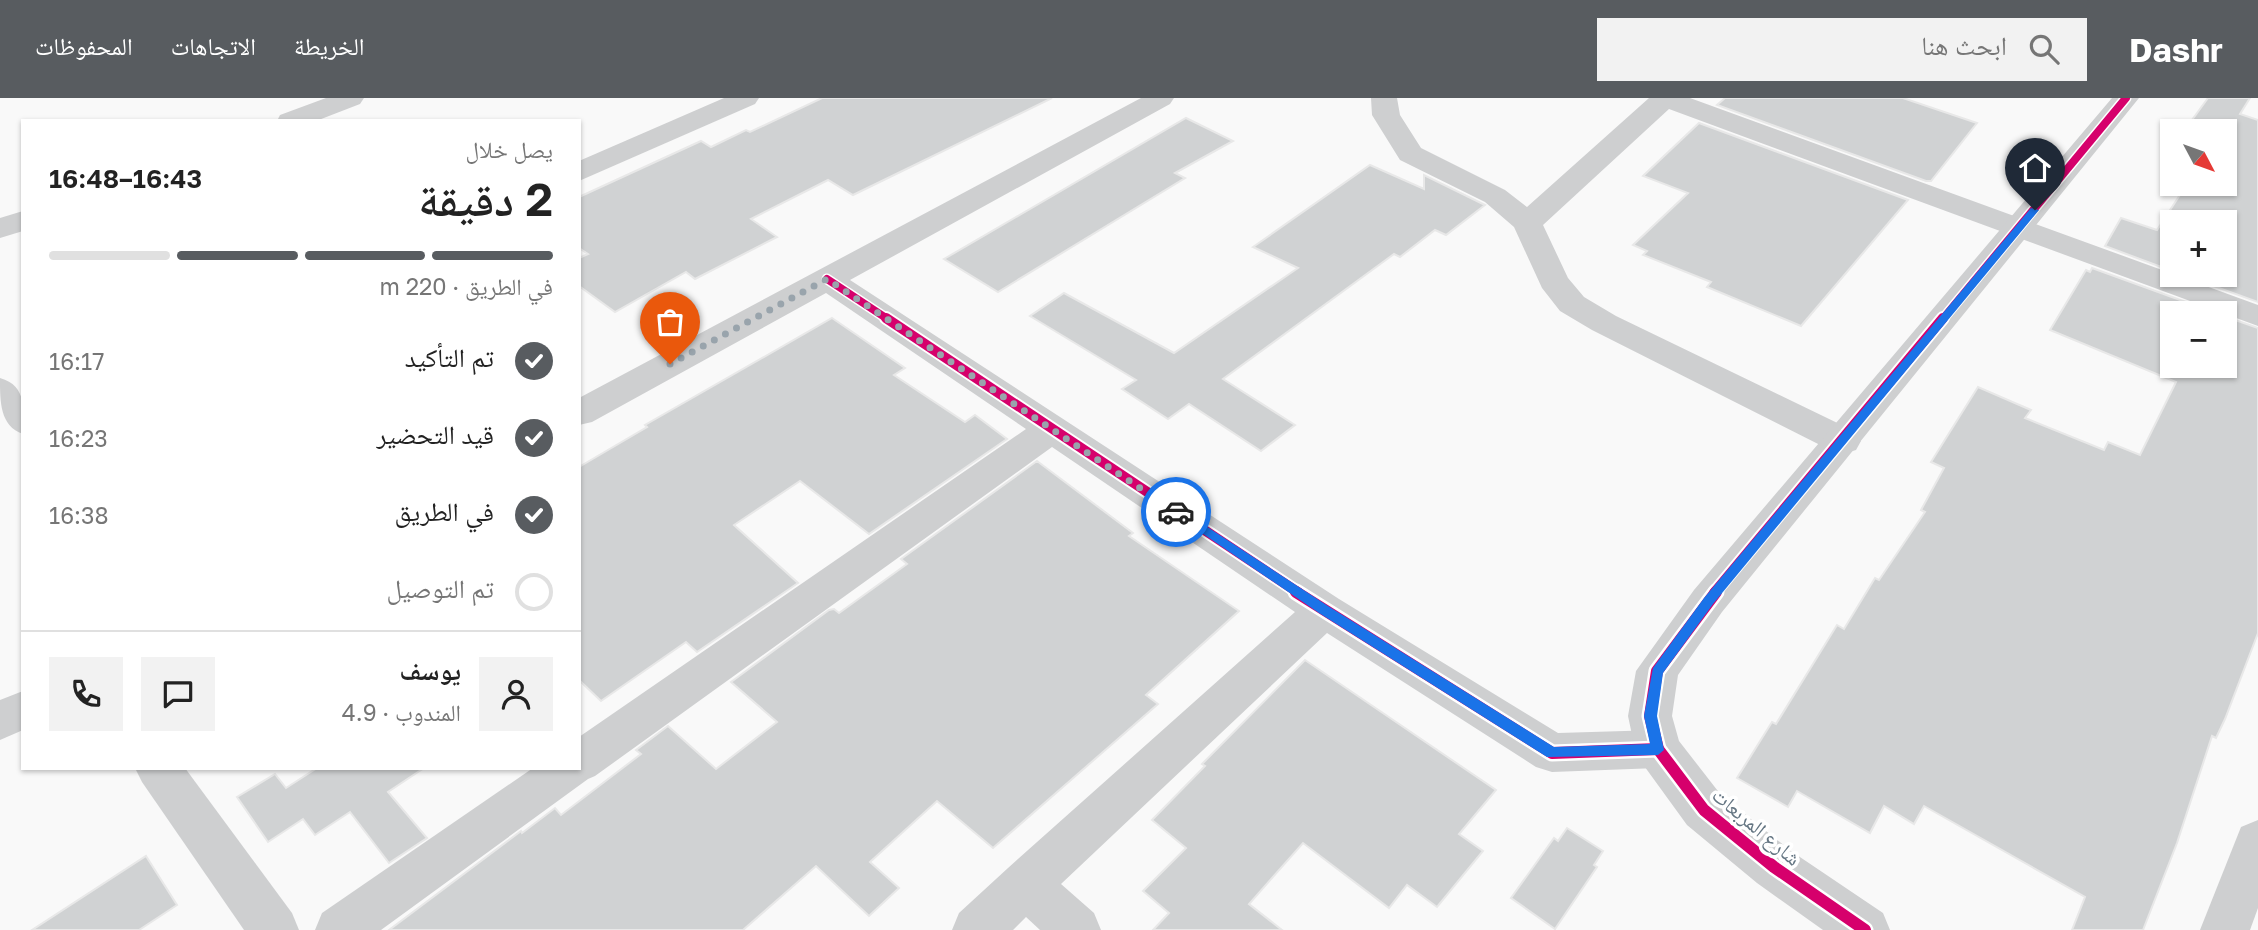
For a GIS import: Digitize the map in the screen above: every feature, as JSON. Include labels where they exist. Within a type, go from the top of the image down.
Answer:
[{"type":"street","points":[[295,119],[351,98]]},
{"type":"street","points":[[581,171],[746,98]]},
{"type":"street","points":[[581,412],[1161,98]]},
{"type":"street","points":[[1384,98],[1386,115],[1410,154],[1495,196],[1527,223],[1553,281],[1572,304],[1604,323],[1843,440]]},
{"type":"street","points":[[1527,223],[1665,98],[2258,316]]},
{"type":"street","name":"شارع المربعات","points":[[1865,930],[1774,867],[1704,810],[1658,750],[1650,716],[1657,671],[1709,601],[2126,98]]},
{"type":"street","points":[[0,229],[21,221]]},
{"type":"street","points":[[827,279],[1324,610],[1552,753],[1658,750]]},
{"type":"street","points":[[581,761],[1052,429]]},
{"type":"street","points":[[977,930],[1324,610]]},
{"type":"street","points":[[0,721],[21,710]]},
{"type":"street","points":[[159,770],[274,930]]},
{"type":"street","points":[[340,930],[567,770]]},
{"type":"street","points":[[2225,930],[2258,842]]},
{"type":"street","points":[[1025,884],[1076,930]]},
{"type":"building","points":[[822,98],[1052,98],[853,195],[828,180],[751,219],[777,237],[695,279],[686,272],[615,312],[581,287],[581,257],[588,254],[581,249],[581,196],[701,141],[711,147],[746,130],[750,132]]},
{"type":"building","points":[[1725,98],[1903,98],[1977,123],[1931,181],[1926,181],[1717,105]]},
{"type":"building","points":[[2208,98],[2250,98],[2240,114],[2258,120],[2258,302],[2216,287],[2237,287],[2237,210],[2170,210],[2179,196],[2237,196],[2237,119],[2193,119]]},
{"type":"building","points":[[1186,118],[1233,141],[1175,173],[1185,178],[998,292],[944,259]]},
{"type":"building","points":[[1699,123],[1908,200],[1801,326],[1707,287],[1711,282],[1643,255],[1647,251],[1633,245],[1688,193],[1643,176]]},
{"type":"building","points":[[1370,165],[1424,189],[1424,175],[1485,205],[1446,235],[1435,230],[1400,257],[1394,254],[1223,379],[1295,425],[1261,451],[1189,404],[1168,419],[1122,389],[1136,380],[1030,316],[1064,293],[1174,353],[1298,268],[1253,247]]},
{"type":"building","points":[[2121,218],[2157,230],[2160,225],[2160,267],[2105,246]]},
{"type":"building","points":[[2092,268],[2183,301],[2160,301],[2160,375],[2050,330],[2086,270],[2090,272]]},
{"type":"building","points":[[832,318],[905,368],[894,375],[965,422],[975,415],[1007,439],[869,534],[800,481],[734,525],[798,583],[697,652],[686,642],[601,701],[581,682],[581,466],[647,427],[645,425]]},
{"type":"building","points":[[2237,321],[2258,328],[2258,633],[2225,719],[2216,738],[2212,736],[2177,843],[2143,930],[2072,930],[2085,897],[1924,806],[1914,824],[1884,806],[1870,833],[1797,791],[1788,807],[1737,778],[1772,722],[1776,724],[1837,625],[1844,629],[1875,578],[1879,580],[1925,512],[1921,510],[1944,468],[1931,462],[1978,387],[2031,410],[2025,418],[2104,450],[2108,442],[2140,455],[2176,382],[2166,378],[2237,378]]},
{"type":"building","points":[[1037,461],[1133,533],[1129,536],[1239,611],[1146,695],[1158,704],[993,848],[937,801],[870,862],[899,888],[869,916],[816,866],[743,930],[389,930],[555,808],[561,815],[641,754],[636,750],[668,726],[716,769],[777,722],[731,682],[829,610],[834,609],[839,613],[907,564],[901,559]]},
{"type":"building","points":[[1305,660],[1496,790],[1459,834],[1483,851],[1437,907],[1407,885],[1389,908],[1303,843],[1249,904],[1282,930],[1153,930],[1169,913],[1143,891],[1186,848],[1152,820],[1205,766],[1202,764]]},
{"type":"building","points":[[314,770],[421,770],[388,792],[427,838],[389,863],[350,812],[315,835],[303,819],[268,842],[237,797],[275,774],[286,788]]},
{"type":"building","points":[[1567,828],[1603,851],[1594,865],[1597,867],[1555,929],[1511,898],[1554,838],[1558,841]]},
{"type":"building","points":[[146,856],[177,905],[139,930],[32,930]]},
{"type":"cycle path","points":[[1865,930],[1774,867],[1704,810],[1658,749],[1650,716],[1657,671],[1708,601],[2126,98]]},
{"type":"cycle path","points":[[827,279],[1324,610],[1552,753],[1658,749]]},
{"type":"way so far","points":[[670,364],[827,279],[1176,512]]},
{"type":"route","points":[[1176,512],[1324,610],[1552,753],[1658,750],[1650,716],[1657,671],[1709,601],[2035,210]]}]
